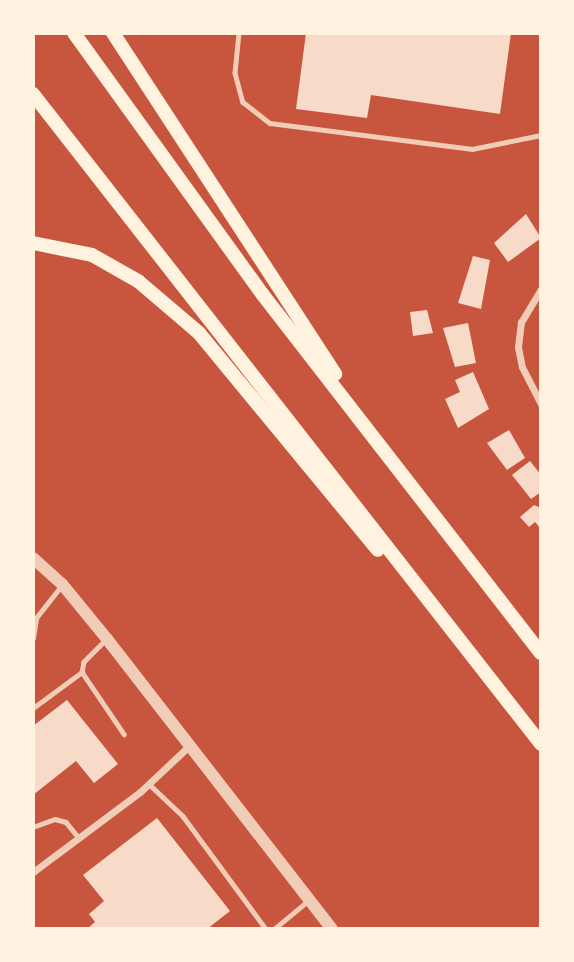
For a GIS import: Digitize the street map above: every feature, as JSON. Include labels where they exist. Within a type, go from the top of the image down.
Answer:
[{"type":"main road","points":[[74,33],[263,295],[541,653]]},
{"type":"main road","points":[[113,33],[391,460]]},
{"type":"main road","points":[[33,94],[541,745]]},
{"type":"main road","points":[[33,243],[92,255],[138,281],[198,333],[541,745]]},
{"type":"street","points":[[541,289],[522,322],[522,367],[541,404]]},
{"type":"street","points":[[33,558],[62,584],[107,639],[332,929]]},
{"type":"street","points":[[33,872],[149,784],[190,746]]},
{"type":"lane","points":[[239,33],[235,73],[243,102],[270,124],[472,149],[541,135]]},
{"type":"lane","points":[[34,637],[36,618],[62,584]]},
{"type":"lane","points":[[33,708],[82,672],[84,662],[107,639]]},
{"type":"lane","points":[[82,672],[124,734]]},
{"type":"lane","points":[[149,784],[183,816],[266,929]]},
{"type":"lane","points":[[33,827],[55,819],[66,822],[80,838]]},
{"type":"lane","points":[[274,929],[309,900]]},
{"type":"building","points":[[306,33],[511,33],[500,114],[371,95],[367,118],[296,109]]},
{"type":"building","points":[[526,214],[541,238],[508,262],[494,243]]},
{"type":"building","points":[[473,256],[490,260],[481,309],[458,303]]},
{"type":"building","points":[[427,310],[433,333],[413,336],[410,312]]},
{"type":"building","points":[[468,323],[476,363],[455,367],[443,328]]},
{"type":"building","points":[[473,372],[489,409],[458,428],[445,399],[460,392],[455,380]]},
{"type":"building","points":[[509,430],[525,458],[507,470],[487,443]]},
{"type":"building","points":[[530,461],[541,475],[541,492],[531,499],[512,475]]},
{"type":"building","points":[[534,505],[541,508],[541,529],[535,522],[529,527],[520,517]]},
{"type":"building","points":[[67,700],[118,764],[94,783],[76,761],[33,795],[33,726]]},
{"type":"building","points":[[157,818],[230,911],[207,929],[87,929],[95,922],[89,914],[104,901],[83,875]]}]
